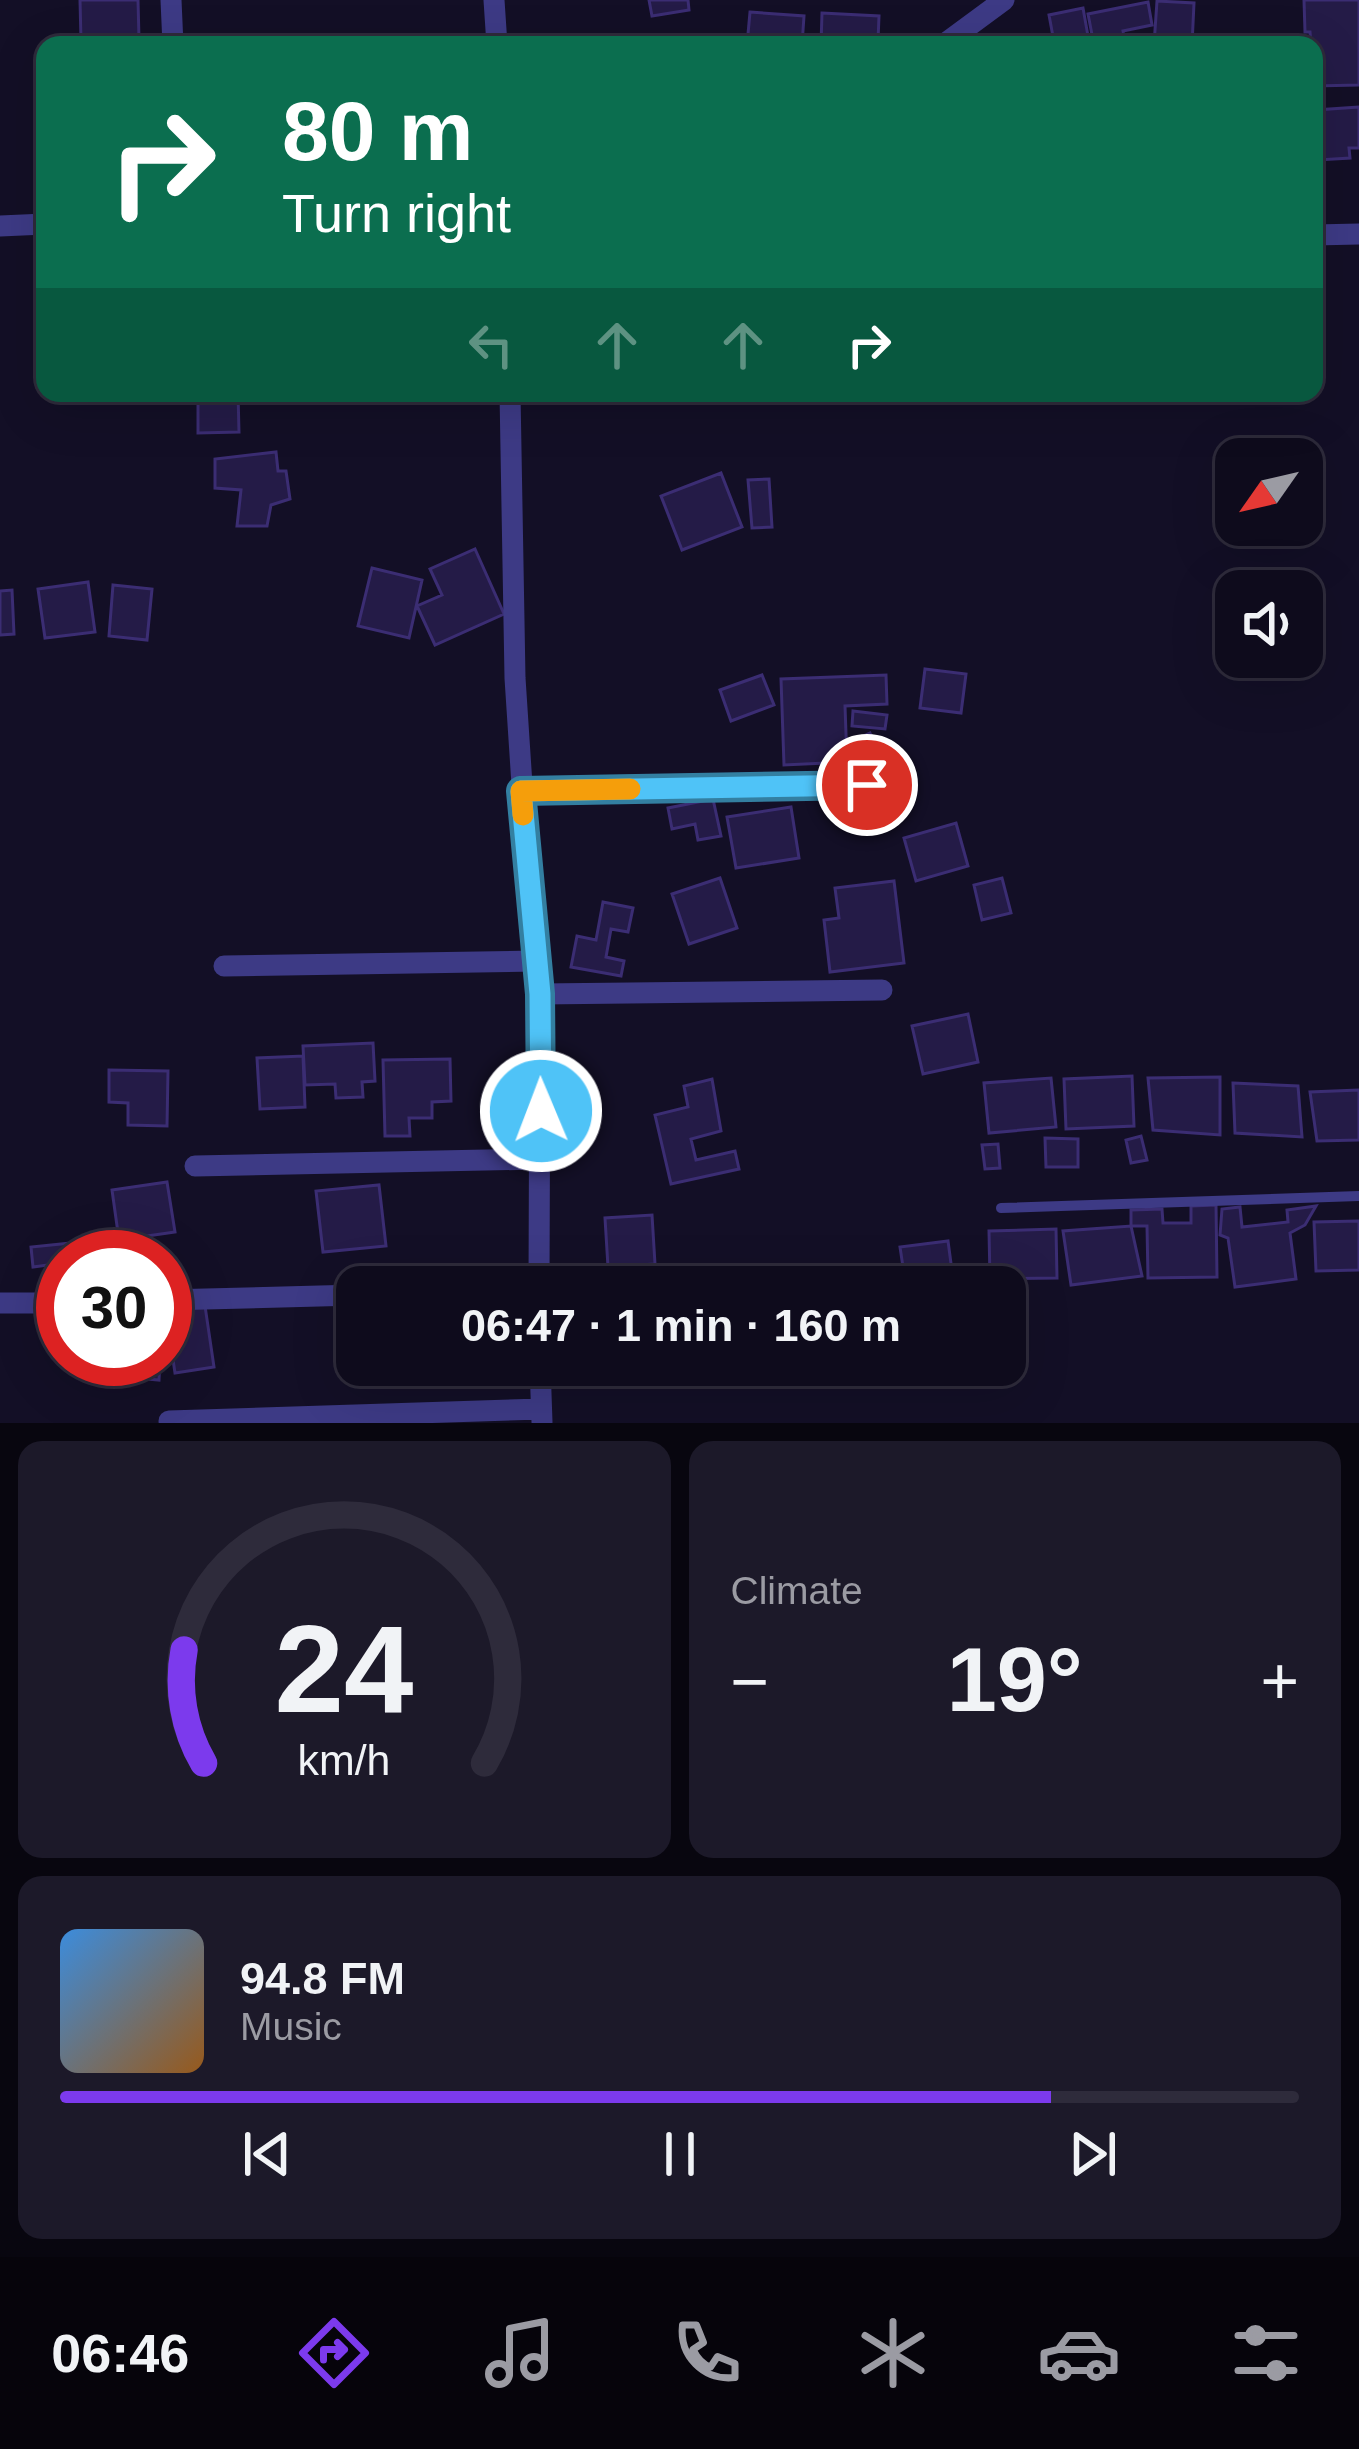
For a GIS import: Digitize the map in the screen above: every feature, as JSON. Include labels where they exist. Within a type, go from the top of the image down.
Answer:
[{"type":"street","points":[[171,0],[173,36]]},
{"type":"street","points":[[494,0],[496,36]]},
{"type":"street","points":[[955,36],[1004,0]]},
{"type":"street","points":[[0,226],[36,224]]},
{"type":"street","points":[[1323,235],[1359,234]]},
{"type":"street","points":[[510,402],[521,791],[540,994],[539,1266]]},
{"type":"street","points":[[521,791],[867,785]]},
{"type":"street","points":[[224,966],[536,961]]},
{"type":"street","points":[[540,994],[882,990]]},
{"type":"street","points":[[195,1166],[541,1159]]},
{"type":"street","points":[[192,1299],[336,1296]]},
{"type":"street","points":[[0,1303],[36,1303]]},
{"type":"street","points":[[169,1421],[542,1416],[541,1386]]},
{"type":"lane","points":[[1001,1208],[1359,1196]]},
{"type":"building","points":[[80,0],[138,0],[139,36],[81,36]]},
{"type":"building","points":[[649,0],[688,0],[689,10],[652,16]]},
{"type":"building","points":[[1304,0],[1359,0],[1359,85],[1323,86],[1323,36],[1305,32]]},
{"type":"building","points":[[1157,1],[1194,3],[1192,36],[1155,36]]},
{"type":"building","points":[[1148,2],[1152,25],[1123,31],[1124,36],[1092,36],[1088,14]]},
{"type":"building","points":[[1083,8],[1088,36],[1053,36],[1049,15]]},
{"type":"building","points":[[750,12],[804,16],[803,36],[748,36]]},
{"type":"building","points":[[822,13],[879,16],[878,36],[821,36]]},
{"type":"building","points":[[1359,107],[1359,148],[1349,148],[1350,158],[1323,160],[1323,110]]},
{"type":"building","points":[[198,402],[238,402],[239,432],[198,433]]},
{"type":"building","points":[[276,452],[278,471],[286,471],[290,499],[271,505],[267,526],[237,526],[241,490],[215,488],[215,459]]},
{"type":"building","points":[[721,473],[742,527],[682,550],[661,496]]},
{"type":"building","points":[[769,479],[772,527],[752,528],[748,480]]},
{"type":"building","points":[[475,549],[504,614],[435,645],[417,606],[442,595],[430,569]]},
{"type":"building","points":[[372,568],[422,580],[409,638],[358,626]]},
{"type":"building","points":[[88,582],[95,632],[45,638],[38,589]]},
{"type":"building","points":[[113,585],[152,589],[147,640],[109,636]]},
{"type":"building","points":[[12,590],[14,634],[0,635],[0,591]]},
{"type":"building","points":[[925,669],[966,674],[961,713],[920,708]]},
{"type":"building","points":[[762,675],[774,705],[731,721],[720,690]]},
{"type":"building","points":[[886,675],[887,704],[845,706],[847,762],[784,765],[781,679]]},
{"type":"building","points":[[853,711],[887,715],[885,729],[852,726]]},
{"type":"building","points":[[870,733],[881,758],[860,766],[850,742]]},
{"type":"building","points":[[713,799],[721,836],[698,840],[695,824],[672,829],[668,808]]},
{"type":"building","points":[[791,807],[799,858],[736,868],[727,817]]},
{"type":"building","points":[[956,823],[968,866],[916,881],[904,838]]},
{"type":"building","points":[[720,878],[737,928],[689,944],[672,894]]},
{"type":"building","points":[[1002,878],[1011,913],[982,920],[974,885]]},
{"type":"building","points":[[894,881],[904,963],[830,972],[824,920],[839,918],[835,888]]},
{"type":"building","points":[[603,902],[633,908],[628,932],[611,929],[606,957],[624,961],[621,976],[571,967],[577,936],[596,940]]},
{"type":"building","points":[[968,1014],[978,1062],[923,1074],[912,1026]]},
{"type":"building","points":[[373,1043],[375,1081],[362,1082],[363,1097],[336,1098],[335,1084],[305,1085],[303,1046]]},
{"type":"building","points":[[303,1056],[305,1107],[260,1109],[257,1058]]},
{"type":"building","points":[[450,1059],[451,1101],[432,1102],[432,1118],[409,1118],[410,1136],[385,1136],[383,1060]]},
{"type":"building","points":[[109,1070],[168,1071],[167,1126],[128,1125],[128,1103],[109,1102]]},
{"type":"building","points":[[1132,1076],[1134,1126],[1066,1129],[1064,1079]]},
{"type":"building","points":[[1220,1077],[1220,1135],[1153,1130],[1148,1078]]},
{"type":"building","points":[[1051,1078],[1056,1127],[989,1133],[984,1083]]},
{"type":"building","points":[[712,1079],[721,1131],[691,1139],[696,1160],[735,1151],[739,1169],[671,1184],[655,1115],[688,1107],[684,1086]]},
{"type":"building","points":[[1233,1083],[1298,1086],[1302,1137],[1235,1133]]},
{"type":"building","points":[[1359,1090],[1359,1140],[1317,1141],[1310,1092]]},
{"type":"building","points":[[1141,1136],[1147,1160],[1131,1163],[1126,1140]]},
{"type":"building","points":[[1045,1138],[1078,1139],[1078,1167],[1046,1167]]},
{"type":"building","points":[[998,1144],[1000,1168],[985,1169],[982,1145]]},
{"type":"building","points":[[167,1182],[175,1230],[118,1230],[112,1190]]},
{"type":"building","points":[[379,1185],[386,1246],[323,1252],[316,1191]]},
{"type":"building","points":[[1216,1205],[1217,1277],[1148,1278],[1147,1226],[1131,1226],[1131,1210],[1162,1209],[1163,1223],[1191,1223],[1191,1206]]},
{"type":"building","points":[[1316,1206],[1305,1225],[1290,1233],[1296,1279],[1235,1287],[1228,1238],[1220,1235],[1222,1209],[1240,1207],[1242,1227],[1288,1222],[1287,1210]]},
{"type":"building","points":[[652,1215],[655,1264],[608,1266],[605,1218]]},
{"type":"building","points":[[1359,1221],[1359,1270],[1316,1271],[1314,1222]]},
{"type":"building","points":[[1131,1226],[1142,1276],[1071,1285],[1063,1231]]},
{"type":"building","points":[[1056,1229],[1057,1278],[1026,1278],[1026,1266],[990,1266],[989,1231]]},
{"type":"building","points":[[948,1241],[951,1266],[903,1266],[900,1247]]},
{"type":"building","points":[[205,1306],[214,1367],[192,1370],[192,1308]]},
{"type":"slow traffic","points":[[523,815],[521,791],[630,789]]},
{"type":"route","points":[[541,1111],[540,994],[521,791],[867,785]]}]
